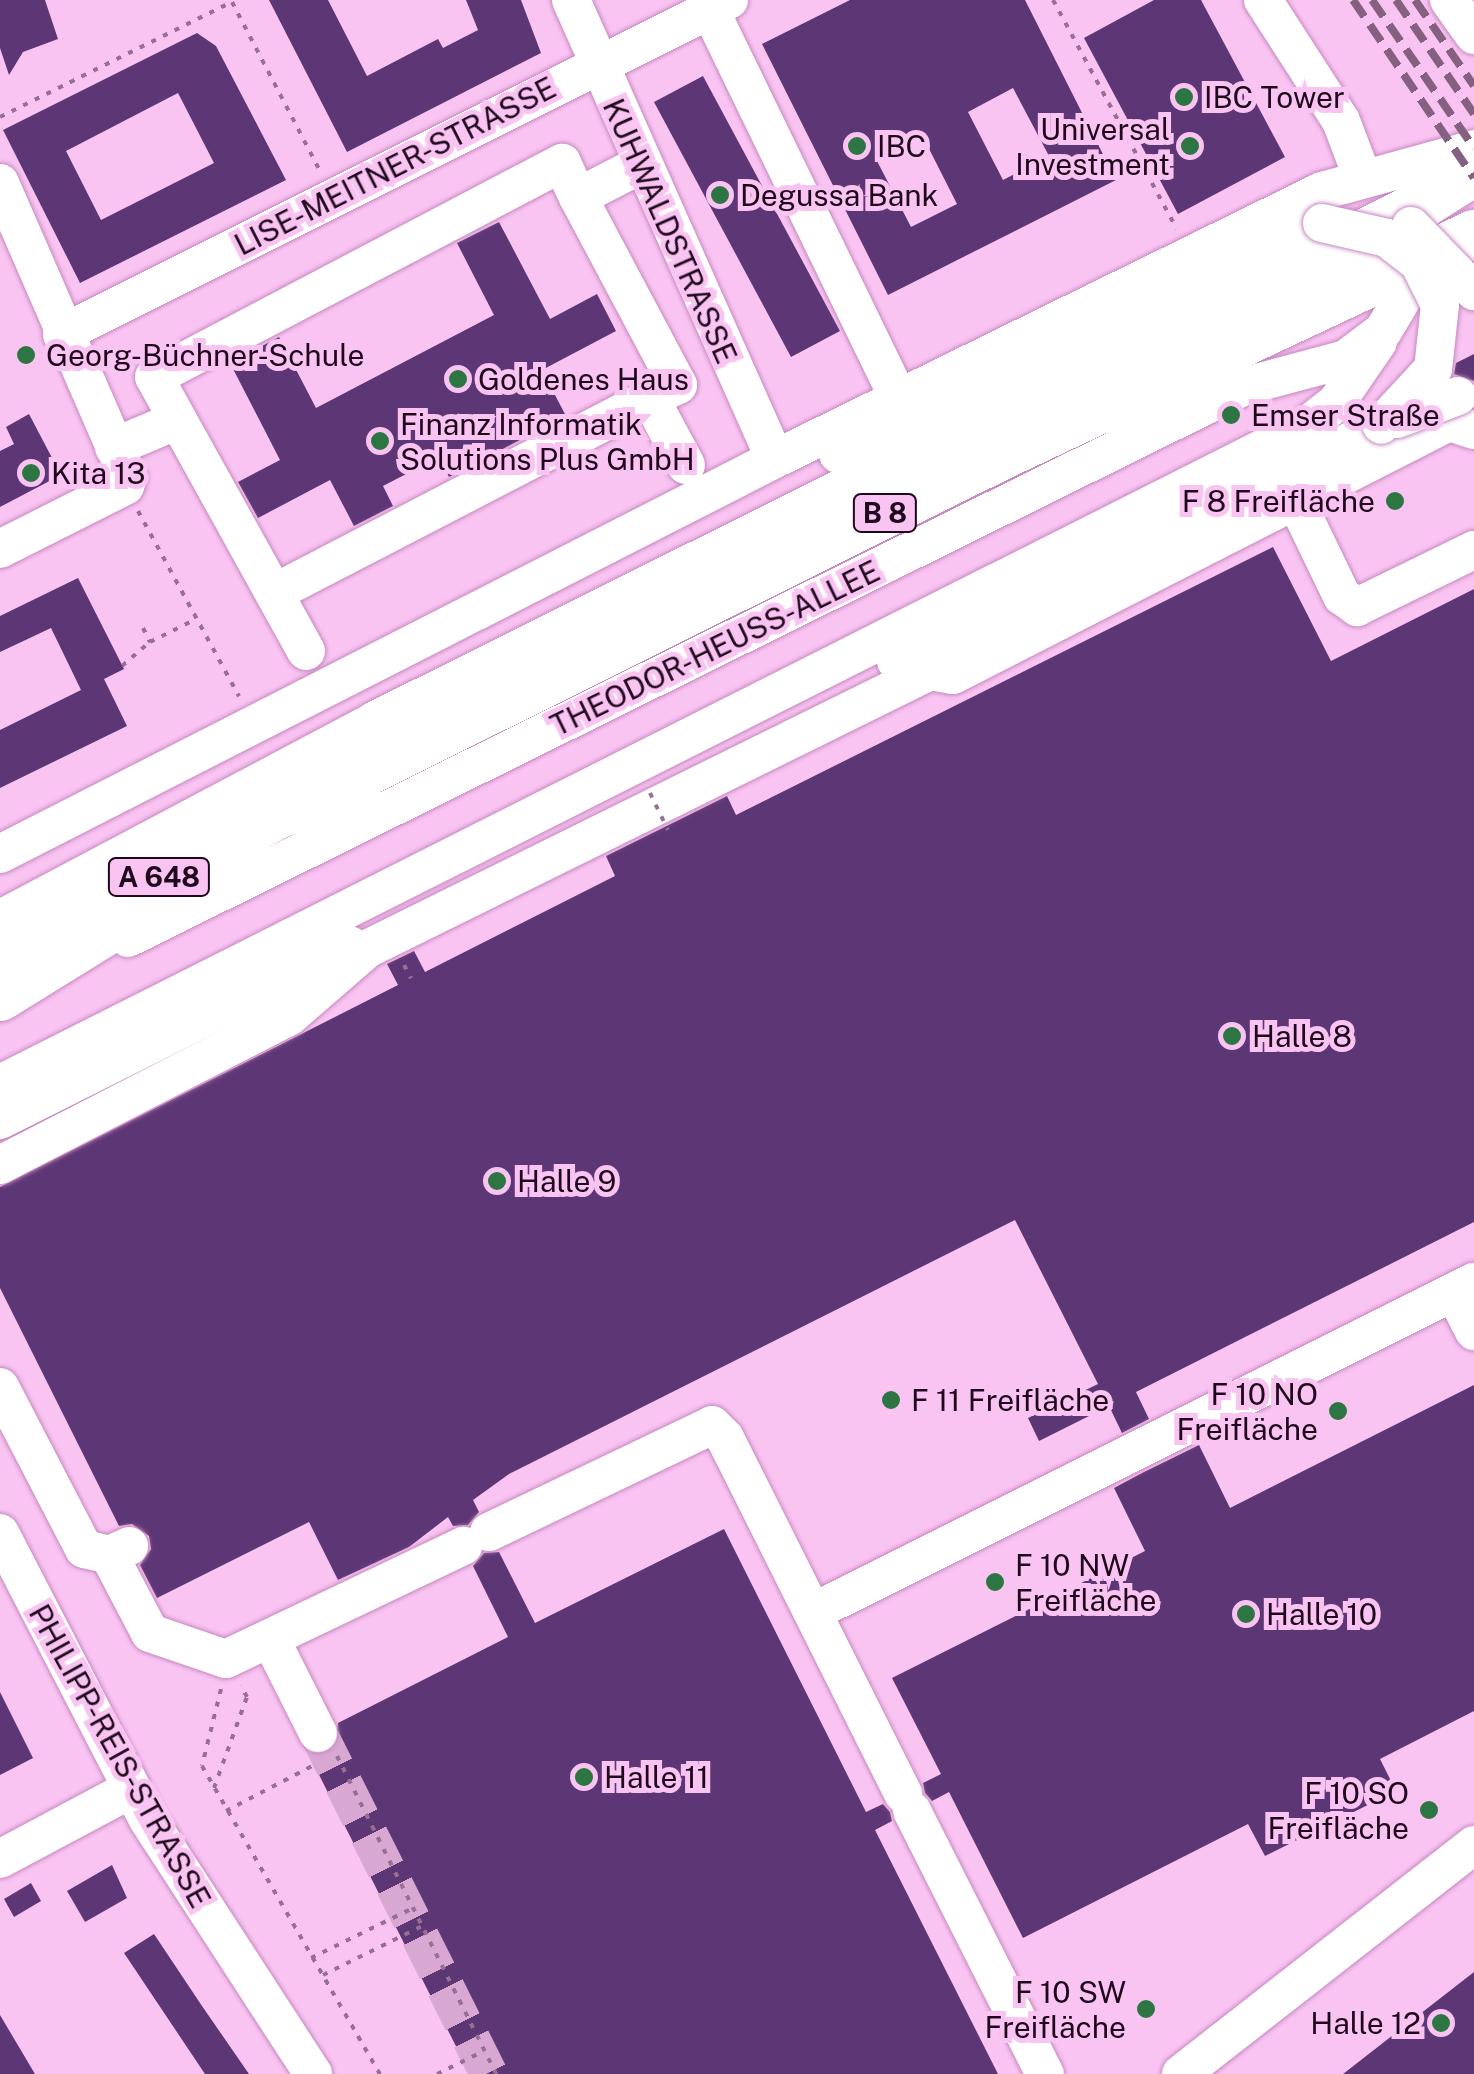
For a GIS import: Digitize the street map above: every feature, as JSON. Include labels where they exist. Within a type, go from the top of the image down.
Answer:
[{"type":"highway","name":"THEODOR-HEUSS-ALLEE","points":[[24,968],[318,791]]},
{"type":"main road","name":"B 8","points":[[0,926],[498,665],[1423,204],[1474,172]]},
{"type":"main road","name":"THEODOR-HEUSS-ALLEE","points":[[318,791],[1464,238]]},
{"type":"main road","name":"THEODOR-HEUSS-ALLEE","points":[[0,997],[24,968]]},
{"type":"street","name":"KUHWALDSTRASSE","points":[[570,0],[594,65],[775,459]]},
{"type":"street","points":[[1262,0],[1341,121],[1363,179]]},
{"type":"street","points":[[1449,0],[1474,35]]},
{"type":"street","name":"LISE-MEITNER-STRASSE","points":[[62,334],[720,5]]},
{"type":"street","points":[[720,5],[898,398]]},
{"type":"street","points":[[0,854],[256,727],[775,459],[1322,190],[1474,149]]},
{"type":"street","points":[[274,593],[678,385],[562,163],[154,377],[306,652]]},
{"type":"street","points":[[578,197],[640,165]]},
{"type":"street","points":[[0,183],[62,334],[128,477],[124,486],[0,549]]},
{"type":"street","points":[[498,665],[933,414],[1322,223],[1347,214],[1405,222],[1428,237],[1474,291]]},
{"type":"street","name":"THEODOR-HEUSS-ALLEE","points":[[822,689],[1381,425],[1433,369],[1440,306],[1419,263],[1387,238],[1322,223]]},
{"type":"street","name":"THEODOR-HEUSS-ALLEE","points":[[7,1098],[914,643],[1305,427],[1346,369],[1384,331],[1410,286],[1464,238]]},
{"type":"street","points":[[1346,369],[1466,416]]},
{"type":"street","name":"THEODOR-HEUSS-ALLEE","points":[[24,968],[1245,386],[1346,369]]},
{"type":"street","points":[[650,398],[686,466]]},
{"type":"street","points":[[522,588],[933,414]]},
{"type":"street","points":[[1381,425],[1466,416]]},
{"type":"street","points":[[0,1165],[290,1016],[367,949],[930,671],[977,680],[1238,548],[1296,501],[1466,416]]},
{"type":"street","points":[[114,447],[178,420]]},
{"type":"street","points":[[1296,501],[1342,596],[1357,607],[1474,550]]},
{"type":"street","points":[[7,1098],[650,794],[822,689]]},
{"type":"street","points":[[813,1612],[1464,1287],[1474,1331]]},
{"type":"street","points":[[0,1387],[75,1538],[84,1549],[119,1550],[150,1633],[226,1659],[272,1642],[712,1426],[725,1438],[1045,2074]]},
{"type":"street","name":"PHILIPP-REIS-STRASSE","points":[[0,1532],[131,1789],[313,2074]]},
{"type":"street","points":[[272,1642],[318,1733]]},
{"type":"street","points":[[0,1859],[131,1789]]},
{"type":"street","points":[[1181,2074],[1474,1845]]},
{"type":"path","points":[[1053,0],[1180,233]]},
{"type":"path","points":[[0,118],[231,1],[335,197]]},
{"type":"path","points":[[124,486],[256,727]]},
{"type":"path","points":[[122,666],[150,642],[196,619]]},
{"type":"path","points":[[143,628],[150,642]]},
{"type":"path","points":[[650,794],[668,830]]},
{"type":"path","points":[[241,1690],[221,1689],[204,1736],[202,1766],[380,2074]]},
{"type":"path","points":[[214,1788],[247,1696]]},
{"type":"path","points":[[226,1812],[336,1754],[496,2074]]},
{"type":"path","points":[[311,1958],[412,1908]]},
{"type":"path","points":[[322,1976],[422,1926]]},
{"type":"path","points":[[438,2074],[484,2051]]},
{"type":"building","points":[[0,0],[45,0],[58,39],[23,52],[9,75],[0,48]]},
{"type":"building","points":[[269,0],[328,0],[367,76],[438,39],[443,48],[478,30],[466,0],[521,0],[541,53],[347,152]]},
{"type":"building","name":"IBC","points":[[850,0],[1025,0],[1116,180],[888,295],[762,44]],"holes":[[[1013,88],[1049,156],[1003,180],[968,112]],[[922,135],[957,204],[911,227],[876,159]]]},
{"type":"building","name":"IBC Tower","points":[[1154,0],[1201,0],[1285,157],[1178,214],[1084,38]]},
{"type":"building","points":[[197,33],[216,46],[286,180],[80,283],[3,130]],"holes":[[[178,93],[214,163],[101,220],[66,151]]]},
{"type":"building","points":[[703,76],[840,331],[791,357],[654,102]]},
{"type":"building","name":"Goldenes Haus","points":[[499,222],[550,319],[597,294],[616,331],[542,370],[566,416],[449,477],[439,457],[383,486],[393,506],[354,526],[330,480],[258,518],[238,482],[280,460],[230,363],[279,337],[316,408],[494,315],[457,243]]},
{"type":"building","points":[[1474,354],[1474,381],[1454,374],[1456,363]]},
{"type":"building","points":[[29,414],[61,475],[0,507],[0,451],[14,444],[6,427]]},
{"type":"building","points":[[1273,547],[1331,661],[1474,589],[1474,1222],[1136,1392],[1149,1419],[1122,1433],[1109,1406],[1039,1441],[1028,1418],[1098,1384],[1015,1220],[509,1474],[473,1500],[479,1512],[468,1525],[453,1526],[448,1517],[409,1547],[338,1580],[309,1522],[157,1598],[140,1565],[151,1549],[149,1536],[132,1524],[119,1526],[0,1288],[0,1187],[398,985],[387,964],[414,951],[425,972],[615,876],[606,856],[727,796],[736,815]]},
{"type":"building","points":[[78,578],[124,669],[104,679],[127,726],[0,788],[0,730],[81,690],[51,628],[0,652],[0,616]]},
{"type":"building","name":"Halle 10","points":[[1474,1385],[1474,1711],[1380,1759],[1396,1791],[1265,1856],[1248,1824],[1023,1938],[949,1792],[932,1801],[925,1793],[923,1783],[941,1774],[892,1678],[1145,1551],[1114,1488],[1142,1473],[1199,1445],[1230,1508]]},
{"type":"building","name":"Halle 11","points":[[724,1529],[866,1812],[883,1804],[890,1812],[892,1821],[875,1830],[998,2074],[470,2074],[308,1753],[327,1753],[336,1746],[338,1723],[508,1637],[473,1566],[484,1553],[499,1552],[535,1623]]},
{"type":"building","points":[[0,1692],[33,1758],[0,1775]]},
{"type":"building","points":[[112,1865],[127,1898],[85,1922],[67,1891]]},
{"type":"building","points":[[31,1883],[41,1901],[14,1917],[4,1899]]},
{"type":"building","points":[[154,1934],[249,2074],[205,2074],[124,1953]]},
{"type":"building","name":"Halle 12","points":[[1474,1972],[1474,2074],[1343,2074]]},
{"type":"building","points":[[0,2015],[35,2074],[0,2074]]},
{"type":"tunnel","points":[[318,1733],[489,2074]]},
{"type":"railway","points":[[1353,0],[1474,178]]},
{"type":"railway","points":[[1372,0],[1474,148]]},
{"type":"railway","points":[[1396,0],[1474,114]]},
{"type":"railway","points":[[1415,0],[1474,86]]},
{"type":"place","name":"IBC Tower","points":[[1184,97]]},
{"type":"place","name":"IBC","points":[[857,146]]},
{"type":"place","name":"Universal Investment","points":[[1190,146]]},
{"type":"place","name":"Degussa Bank","points":[[720,195]]},
{"type":"place","name":"Georg-Büchner-Schule","points":[[26,355]]},
{"type":"place","name":"Goldenes Haus","points":[[458,379]]},
{"type":"place","name":"Emser Straße","points":[[1231,415]]},
{"type":"place","name":"Finanz Informatik Solutions Plus GmbH","points":[[380,441]]},
{"type":"place","name":"Kita 13","points":[[31,473]]},
{"type":"place","name":"F 8 Freifläche","points":[[1395,501]]},
{"type":"place","name":"Halle 8","points":[[1232,1036]]},
{"type":"place","name":"Halle 9","points":[[497,1181]]},
{"type":"place","name":"F 11 Freifläche","points":[[891,1400]]},
{"type":"place","name":"F 10 NO Freifläche","points":[[1338,1411]]},
{"type":"place","name":"F 10 NW Freifläche","points":[[995,1582]]},
{"type":"place","name":"Halle 10","points":[[1246,1614]]},
{"type":"place","name":"Halle 11","points":[[584,1777]]},
{"type":"place","name":"F 10 SO Freifläche","points":[[1429,1810]]},
{"type":"place","name":"F 10 SW Freifläche","points":[[1146,2009]]},
{"type":"place","name":"Halle 12","points":[[1441,2023]]}]
